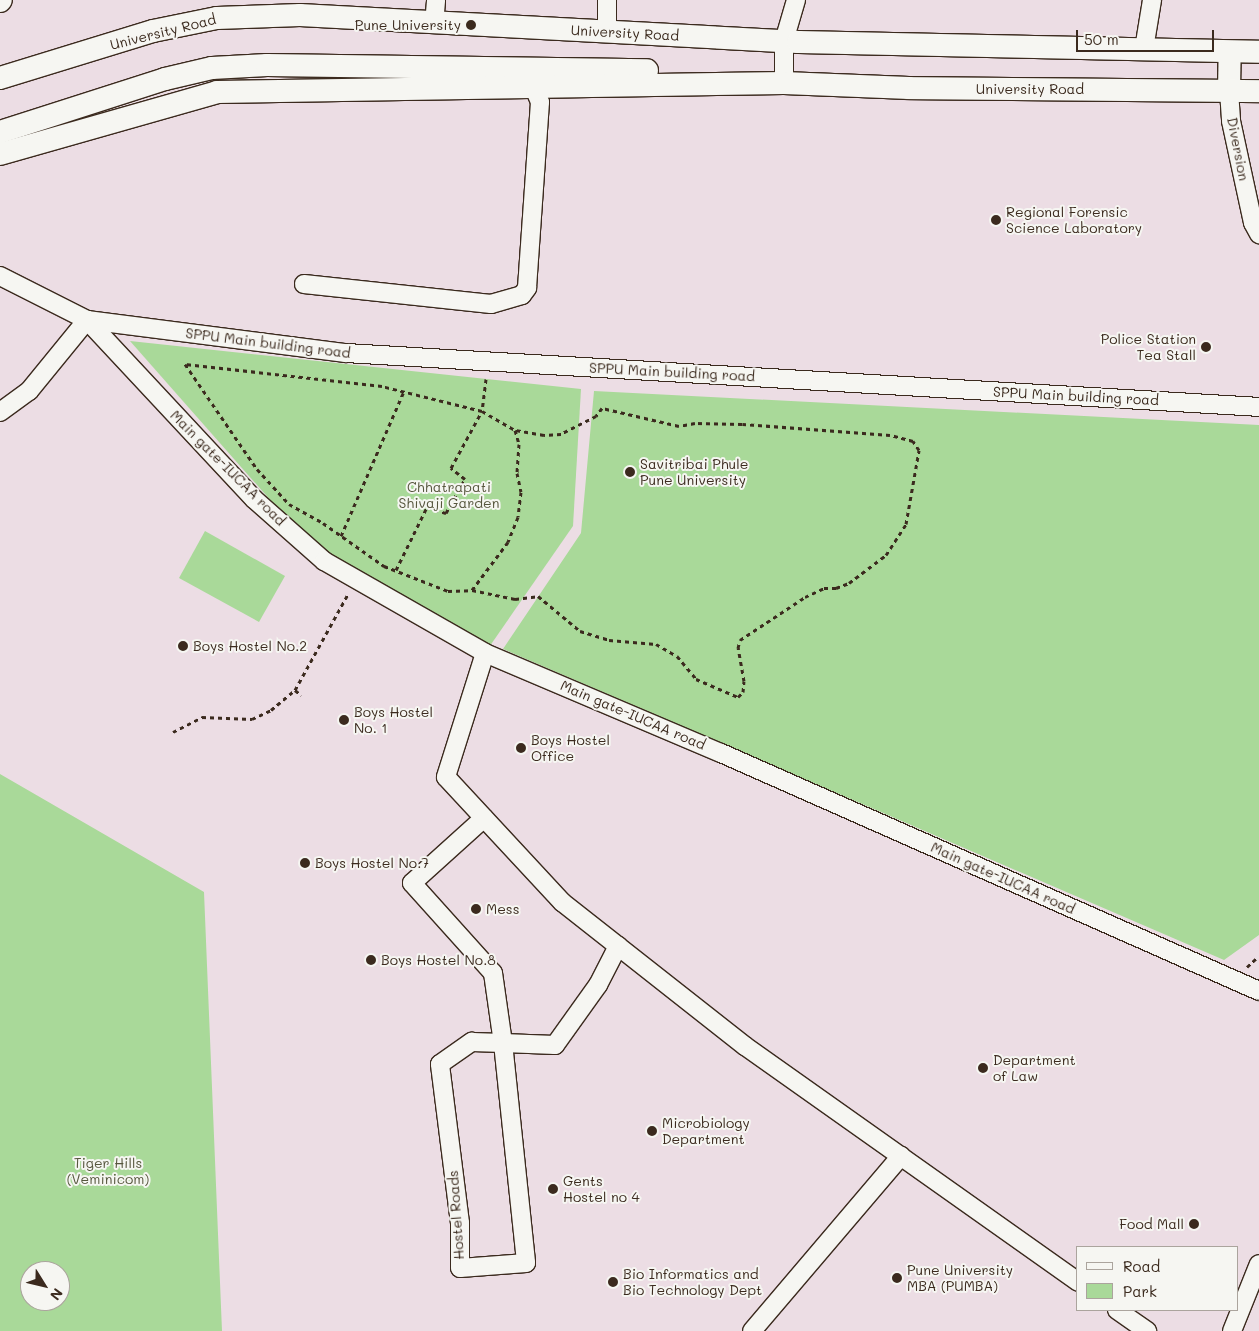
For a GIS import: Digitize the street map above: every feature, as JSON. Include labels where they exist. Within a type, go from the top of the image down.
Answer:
[{"type":"main road","name":"University Road","points":[[2,76],[153,31],[216,18],[300,15],[607,33],[784,40],[1259,52]]},
{"type":"main road","points":[[1229,91],[1230,52]]},
{"type":"main road","points":[[0,132],[165,79],[212,68],[266,65],[712,71],[774,83]]},
{"type":"main road","name":"University Road","points":[[0,154],[217,92],[774,83],[909,88],[1259,91]]},
{"type":"street","points":[[434,24],[436,0]]},
{"type":"street","points":[[607,0],[607,33]]},
{"type":"street","points":[[774,83],[796,0]]},
{"type":"street","points":[[1144,50],[1152,0]]},
{"type":"street","points":[[304,284],[491,304],[522,295],[527,288],[540,102],[534,88]]},
{"type":"street","name":"Diversion","points":[[1229,91],[1231,121],[1253,223],[1259,234]]},
{"type":"street","points":[[0,276],[86,320],[29,391],[0,412]]},
{"type":"street","name":"SPPU Main building road","points":[[86,320],[346,353],[1259,407]]},
{"type":"street","name":"Main gate-IUCAA road","points":[[86,320],[254,499],[324,561],[485,653],[721,753],[1259,991]]},
{"type":"street","points":[[485,653],[446,777],[562,902],[745,1046],[1076,1281]]},
{"type":"street","name":"Hostel Roads","points":[[484,818],[412,883],[493,973],[502,1043],[526,1263],[460,1268],[460,1223],[440,1064],[472,1042],[502,1043]]},
{"type":"street","points":[[502,1043],[555,1045],[598,985],[618,946]]},
{"type":"street","points":[[752,1331],[901,1156]]},
{"type":"street","points":[[1232,1331],[1259,1264]]},
{"type":"street","points":[[1118,1311],[1147,1331]]},
{"type":"path","points":[[396,570],[427,507],[446,513],[465,478],[451,468],[482,411],[488,361]]},
{"type":"path","points":[[185,364],[382,386],[482,411],[515,430],[544,435],[561,434],[596,416],[602,408],[679,426],[696,423],[742,424],[890,435],[913,441],[920,450],[906,524],[886,555],[849,583],[836,588],[824,588],[805,597],[740,640],[738,648],[744,681],[743,692],[738,697],[696,679],[677,656],[656,644],[610,640],[580,631],[538,596],[514,598],[472,590],[448,591],[384,566],[341,536],[289,504],[258,469],[185,364]]},
{"type":"path","points":[[341,536],[404,392]]},
{"type":"path","points":[[472,590],[508,542],[518,517],[519,444],[515,430]]},
{"type":"path","points":[[173,732],[202,717],[252,719],[271,710],[295,690],[356,579]]},
{"type":"path","points":[[295,690],[301,695]]},
{"type":"green space","name":"Chhatrapati Shivaji Garden","points":[[130,341],[581,389],[573,526],[485,653],[324,561]]},
{"type":"green space","points":[[594,391],[1259,425],[1259,935],[1224,960],[503,649],[581,533]]},
{"type":"green space","points":[[205,531],[285,576],[259,622],[179,578]]},
{"type":"green space","name":"Tiger Hills (Veminicom)","points":[[0,774],[204,892],[222,1331],[0,1331]]},
{"type":"place","name":"Pune University","points":[[471,25]]},
{"type":"place","name":"Regional Forensic Science Laboratory","points":[[996,220]]},
{"type":"place","name":"Police Station Tea Stall","points":[[1206,347]]},
{"type":"place","name":"Savitribai Phule Pune University","points":[[630,472]]},
{"type":"place","name":"Boys Hostel No.2","points":[[183,646]]},
{"type":"place","name":"Boys Hostel No. 1","points":[[344,720]]},
{"type":"place","name":"Boys Hostel Office","points":[[521,748]]},
{"type":"place","name":"Boys Hostel No.7","points":[[305,863]]},
{"type":"place","name":"Mess","points":[[476,909]]},
{"type":"place","name":"Boys Hostel No.8","points":[[371,960]]},
{"type":"place","name":"Department of Law","points":[[983,1068]]},
{"type":"place","name":"Microbiology Department","points":[[652,1131]]},
{"type":"place","name":"Gents Hostel no 4","points":[[553,1189]]},
{"type":"place","name":"Food Mall","points":[[1194,1224]]},
{"type":"place","name":"Pune University MBA (PUMBA)","points":[[897,1278]]},
{"type":"place","name":"Bio Informatics and Bio Technology Dept","points":[[613,1282]]}]
